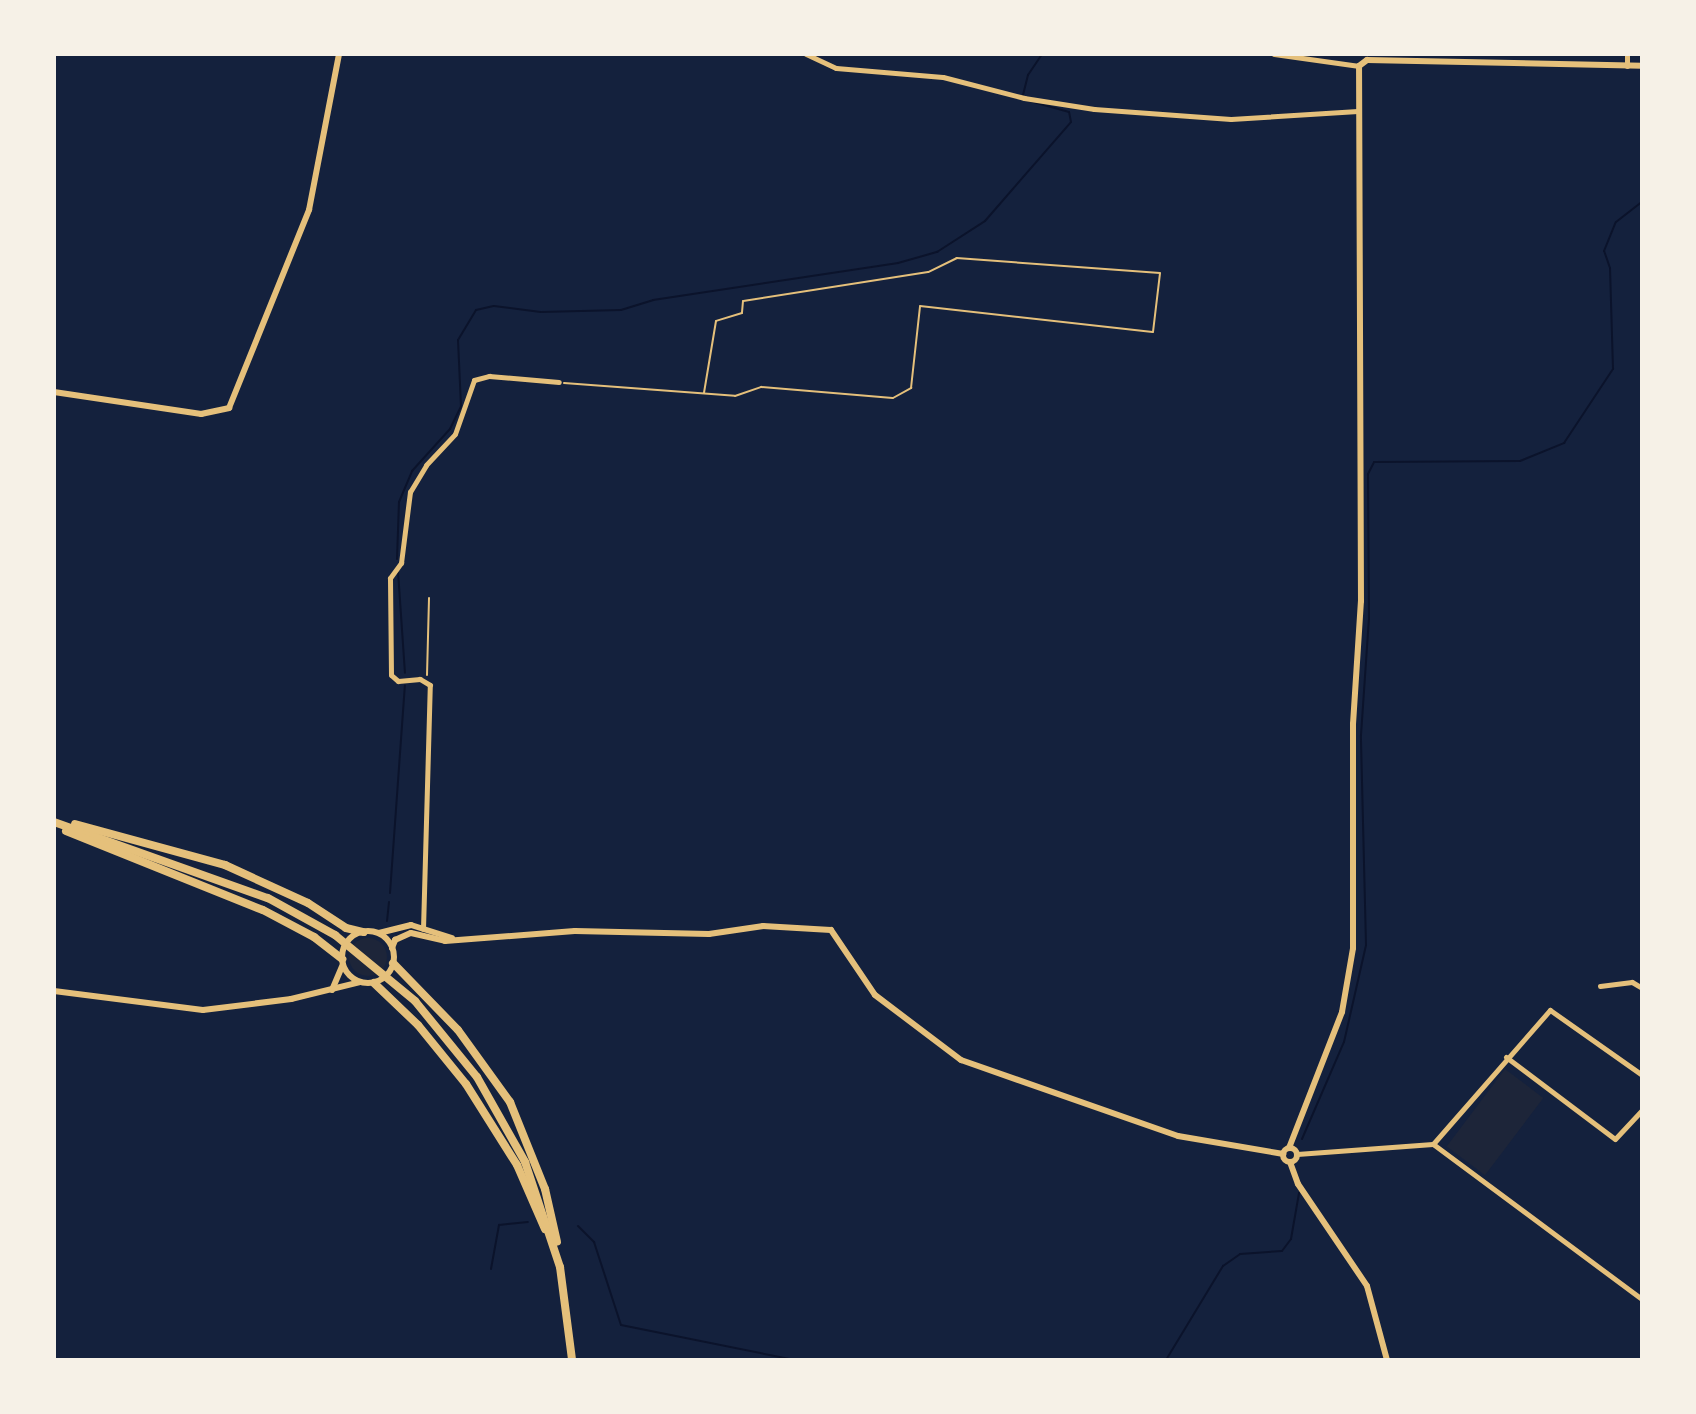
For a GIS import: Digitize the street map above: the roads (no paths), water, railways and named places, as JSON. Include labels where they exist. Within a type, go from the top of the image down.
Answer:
[{"type":"highway","points":[[54,823],[242,886],[318,924],[415,1001],[457,1050],[506,1124],[539,1198],[560,1267]]},
{"type":"highway","points":[[54,823],[225,865],[296,897],[346,928],[364,932]]},
{"type":"highway","points":[[54,823],[263,910],[314,937],[343,962]]},
{"type":"highway","points":[[393,963],[458,1030],[510,1102],[553,1215],[572,1360]]},
{"type":"highway","points":[[374,983],[434,1043],[482,1109],[527,1185],[560,1267]]},
{"type":"street","points":[[54,392],[201,414],[229,408],[309,210],[339,54]]},
{"type":"street","points":[[806,54],[836,68],[943,77],[1024,98],[1199,118],[1358,111]]},
{"type":"street","points":[[1274,54],[1359,66],[1367,60],[1642,66]]},
{"type":"street","points":[[1627,54],[1627,67]]},
{"type":"street","points":[[1283,1154],[1289,1148],[1342,1012],[1353,948],[1363,294],[1359,66]]},
{"type":"street","points":[[422,930],[426,681],[398,681],[391,675],[390,578],[401,563],[410,492],[461,424],[474,380],[489,376],[559,382]]},
{"type":"street","points":[[332,990],[350,939],[364,932],[422,930],[459,941],[575,931],[709,934],[763,926],[831,930],[875,995],[961,1060],[1178,1136],[1283,1154],[1290,1162],[1298,1184],[1367,1286],[1387,1360]]},
{"type":"street","points":[[54,991],[203,1010],[332,990],[360,982],[374,983],[387,975],[393,963],[392,948],[404,933],[422,930]]},
{"type":"street","points":[[376,933],[392,948]]},
{"type":"street","points":[[343,962],[360,982]]},
{"type":"street","points":[[1600,986],[1632,982],[1642,988]]},
{"type":"street","points":[[1433,1144],[1550,1010],[1642,1075]]},
{"type":"street","points":[[1506,1057],[1615,1139],[1642,1110]]},
{"type":"street","points":[[1289,1148],[1297,1154],[1433,1144],[1642,1299]]},
{"type":"street","points":[[1290,1162],[1297,1154]]},
{"type":"waterway","points":[[397,559],[399,502],[412,471],[450,429],[461,406],[458,340],[476,310],[494,306],[541,312],[621,310],[653,300],[898,263],[937,252],[985,221],[1071,122],[1069,112],[1022,99],[1028,75],[1042,54]]},
{"type":"waterway","points":[[1302,1139],[1344,1042],[1366,945],[1361,735],[1369,619],[1368,474],[1374,462],[1520,461],[1564,443],[1613,369],[1610,268],[1604,251],[1616,222],[1642,202]]},
{"type":"waterway","points":[[398,571],[405,673]]},
{"type":"waterway","points":[[390,893],[405,686]]},
{"type":"waterway","points":[[387,921],[389,902]]},
{"type":"waterway","points":[[1166,1360],[1223,1266],[1240,1254],[1282,1251],[1291,1239],[1299,1193]]},
{"type":"waterway","points":[[491,1269],[499,1225],[528,1222]]},
{"type":"waterway","points":[[578,1226],[594,1242],[621,1325],[795,1360]]}]
